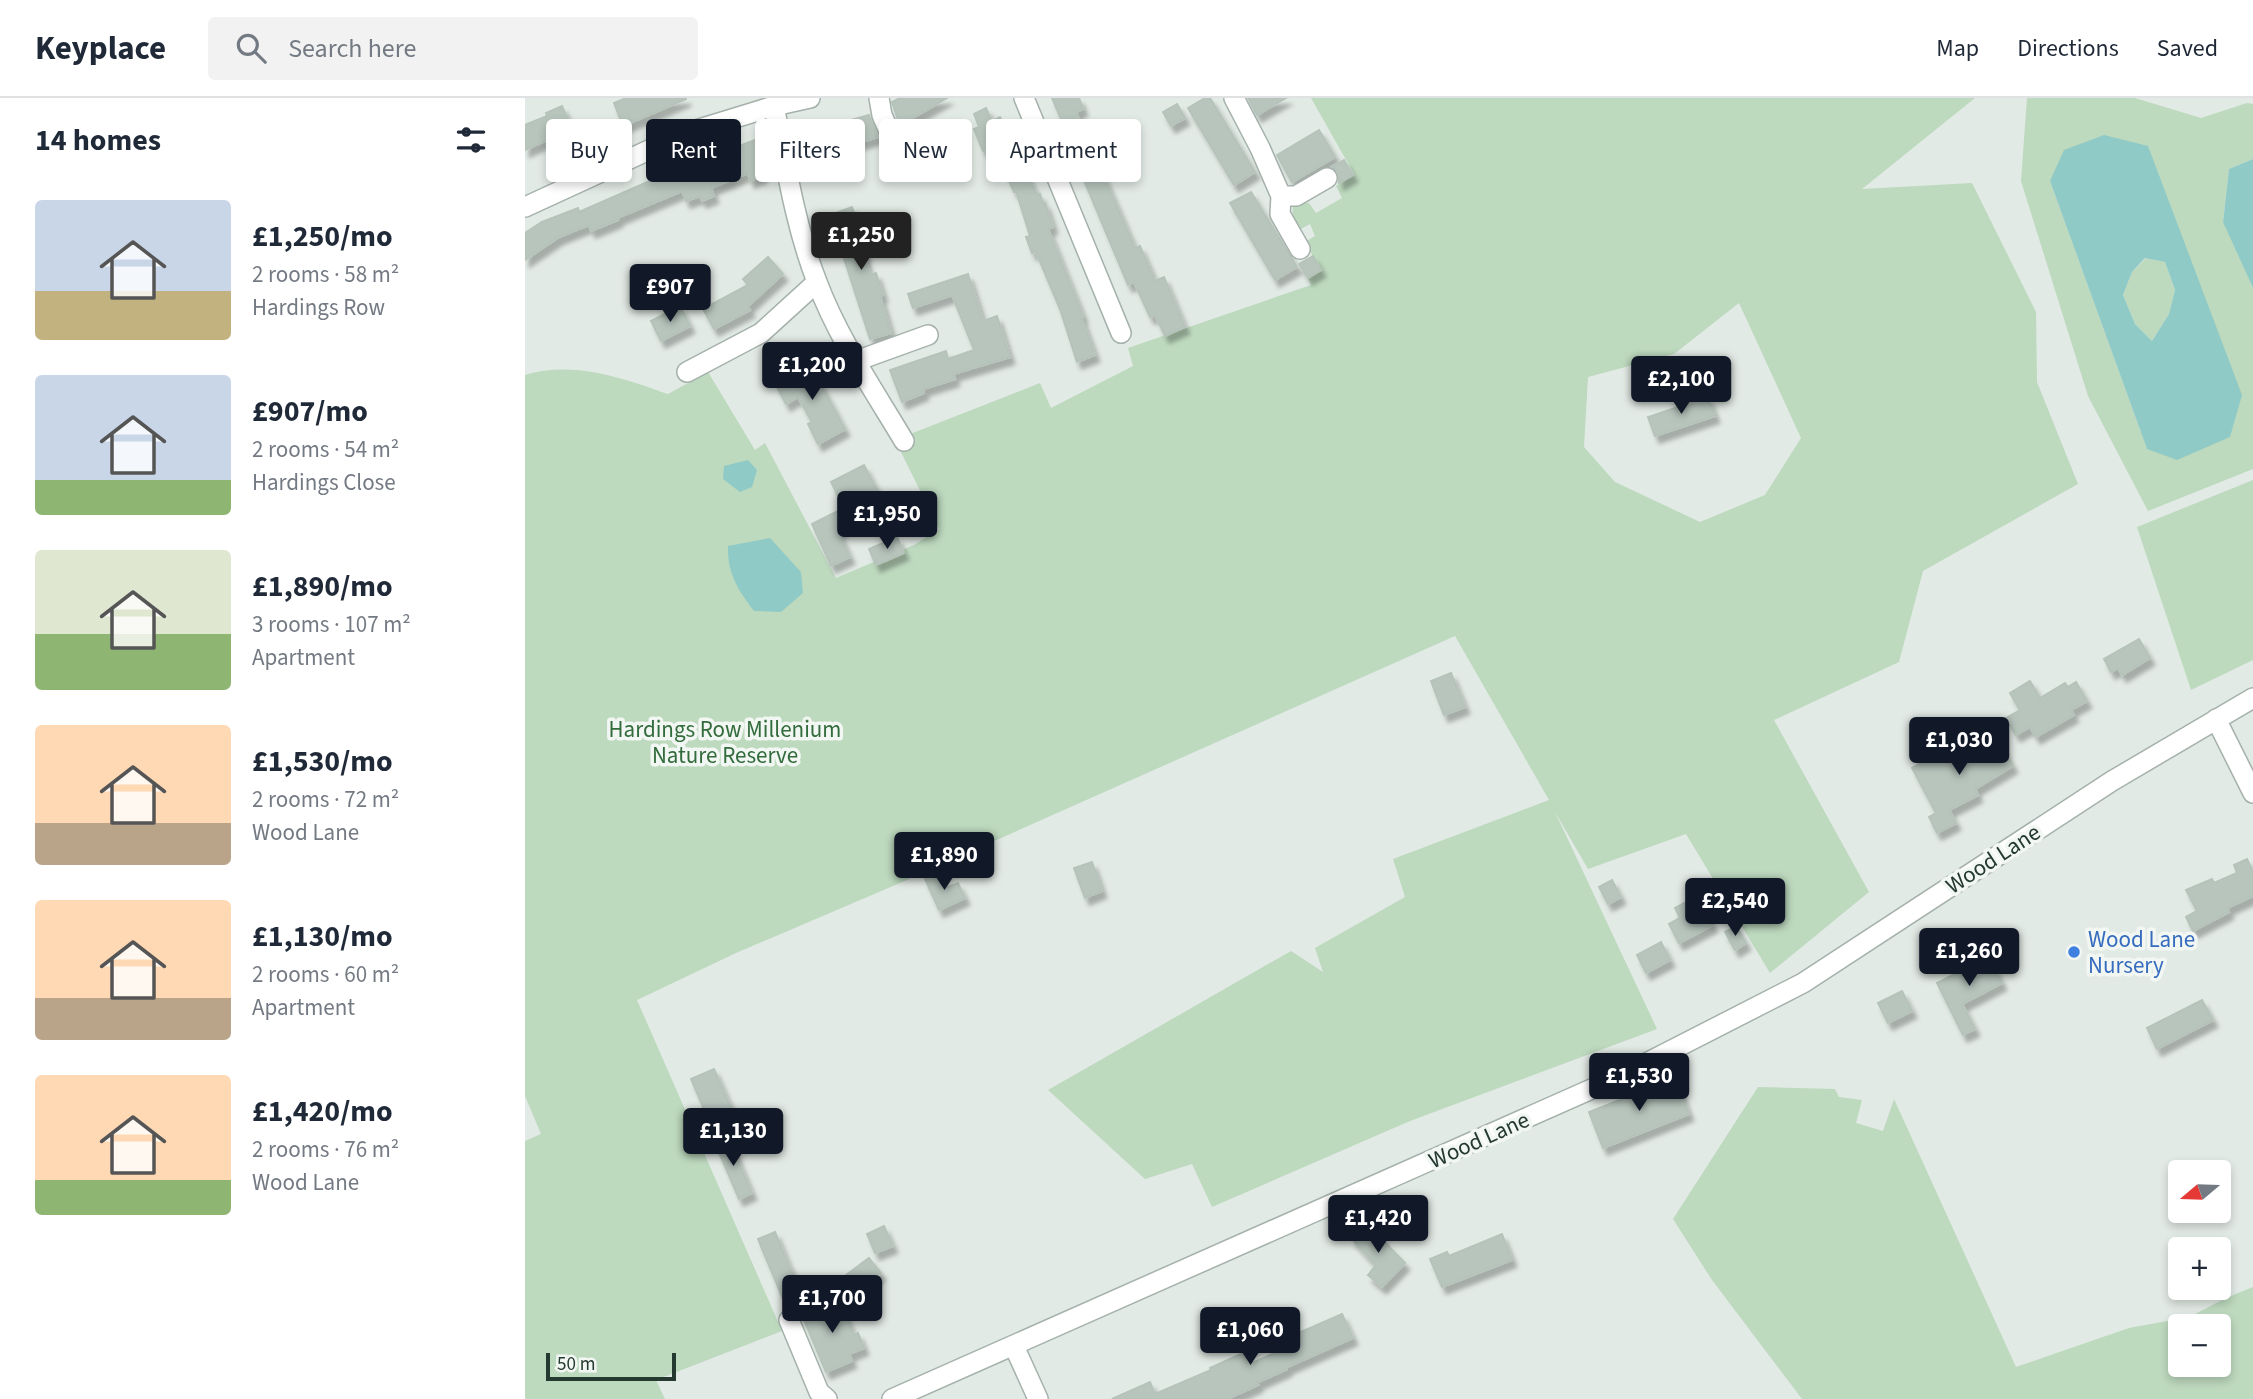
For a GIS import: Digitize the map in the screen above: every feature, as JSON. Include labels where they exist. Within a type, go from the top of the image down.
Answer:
[{"type":"street","points":[[525,207],[686,133],[810,98]]},
{"type":"street","points":[[879,98],[884,119]]},
{"type":"street","points":[[1024,98],[1121,333]]},
{"type":"street","points":[[1234,98],[1281,197],[1280,214],[1300,249]]},
{"type":"street","points":[[774,106],[796,213],[817,282],[856,361],[904,441]]},
{"type":"street","points":[[1281,197],[1296,195],[1327,178]]},
{"type":"street","points":[[687,372],[761,333],[817,282]]},
{"type":"street","points":[[856,361],[927,335]]},
{"type":"street","name":"Wood Lane","points":[[892,1399],[1621,1076],[1804,983],[2112,781],[2253,698]]},
{"type":"street","points":[[2216,719],[2253,793]]},
{"type":"street","points":[[789,1320],[819,1392],[827,1399]]},
{"type":"street","points":[[1014,1346],[1038,1399]]},
{"type":"green space","name":"Hardings Row Millenium Nature Reserve","points":[[1311,98],[1975,98],[1862,189],[1972,183],[2036,312],[2037,382],[2078,484],[1923,571],[1899,662],[1774,720],[1869,892],[1770,973],[1686,834],[1588,869],[1555,812],[1657,1029],[1410,1121],[1212,1207],[1192,1164],[1145,1179],[1048,1090],[1291,951],[1323,972],[1315,948],[1405,897],[1393,859],[1549,800],[1455,636],[900,883],[736,953],[637,1000],[782,1331],[656,1380],[665,1399],[525,1399],[525,1141],[541,1134],[525,1096],[525,375],[561,369],[579,370],[616,377],[668,394],[708,372],[755,450],[765,443],[836,578],[914,545],[939,529],[895,440],[1040,383],[1051,408],[1133,366],[1128,348],[1311,285],[1307,277],[1320,269],[1305,242],[1315,236],[1310,224],[1299,230],[1292,219],[1293,207],[1301,202],[1309,203],[1316,213],[1342,198],[1336,186],[1354,174]],"holes":[[[1739,303],[1801,438],[1765,495],[1700,522],[1615,482],[1584,447],[1588,377],[1674,354]]]},
{"type":"green space","points":[[2027,98],[2135,98],[2201,118],[2247,103],[2253,104],[2253,159],[2229,169],[2223,221],[2253,288],[2253,469],[2148,511],[2088,396],[2021,181]],"holes":[[[2148,146],[2230,437],[2147,449],[2050,181]]]},
{"type":"green space","points":[[2146,258],[2165,262],[2175,290],[2169,314],[2152,341],[2135,324],[2123,295],[2132,272]]},
{"type":"green space","points":[[2253,480],[2253,660],[2191,690],[2137,527]]},
{"type":"green space","points":[[1758,1087],[1835,1089],[1839,1097],[1862,1100],[1856,1123],[1883,1131],[1894,1099],[2016,1367],[2129,1328],[2168,1321],[2168,1377],[2231,1377],[2231,1314],[2195,1314],[2222,1300],[2231,1300],[2231,1296],[2253,1287],[2253,1399],[1802,1399],[1712,1280],[1673,1219]]},
{"type":"water","points":[[2104,135],[2148,146],[2242,395],[2230,437],[2177,460],[2147,449],[2050,181],[2064,150]],"holes":[[[2145,258],[2165,262],[2175,290],[2169,314],[2152,341],[2135,324],[2123,295],[2132,272]]]},
{"type":"water","points":[[2253,159],[2253,288],[2223,222],[2229,169]]},
{"type":"water","points":[[748,460],[757,470],[752,487],[740,492],[723,479],[724,466]]},
{"type":"water","points":[[770,538],[801,572],[803,593],[781,612],[754,611],[738,588],[729,565],[728,546]]},
{"type":"building","points":[[626,98],[686,98],[632,122],[632,119],[620,119],[614,103]]},
{"type":"building","points":[[900,98],[947,98],[911,119],[898,119],[892,102]]},
{"type":"building","points":[[1052,98],[1079,98],[1083,109],[1076,112],[1079,119],[1061,119]]},
{"type":"building","points":[[1210,98],[1255,172],[1234,185],[1188,108]]},
{"type":"building","points":[[1248,98],[1286,98],[1257,115]]},
{"type":"building","points":[[1177,104],[1185,118],[1171,126],[1163,112]]},
{"type":"building","points":[[562,106],[568,119],[546,119],[546,141],[525,150],[525,125],[547,116],[546,113]]},
{"type":"building","points":[[986,108],[991,119],[986,119],[986,150],[983,151],[974,129],[979,127],[974,114]]},
{"type":"building","points":[[869,115],[878,137],[865,141],[865,119],[855,119]]},
{"type":"building","points":[[1319,130],[1335,157],[1292,182],[1277,155]]},
{"type":"building","points":[[755,140],[755,179],[750,181],[748,173],[741,176],[741,145]]},
{"type":"building","points":[[1344,160],[1353,175],[1339,183],[1338,172],[1332,167]]},
{"type":"building","points":[[648,182],[726,182],[711,188],[714,196],[702,201],[700,196],[686,201],[682,191],[591,231],[589,225],[559,237],[525,260],[525,233],[542,222],[578,208],[579,212]]},
{"type":"building","points":[[1010,182],[1031,182],[1037,195],[1040,194],[1043,204],[1045,203],[1053,227],[1048,229],[1083,316],[1081,317],[1095,355],[1077,362],[1060,309],[1036,252],[1032,253],[1026,237],[1030,236],[1016,191],[1014,192]]},
{"type":"building","points":[[1085,182],[1106,182],[1135,248],[1140,246],[1155,281],[1164,277],[1185,327],[1165,336],[1155,315],[1150,317],[1134,282],[1128,285]]},
{"type":"building","points":[[1251,192],[1297,267],[1275,280],[1230,203]]},
{"type":"building","points":[[852,207],[859,225],[862,224],[869,245],[862,247],[870,275],[876,273],[891,333],[870,339],[830,215]]},
{"type":"building","points":[[1313,256],[1321,270],[1308,278],[1299,264]]},
{"type":"building","points":[[768,257],[783,274],[748,306],[750,310],[714,329],[703,309],[748,285],[743,279]]},
{"type":"building","points":[[968,274],[983,321],[997,316],[1010,357],[953,374],[955,379],[923,389],[924,393],[902,402],[890,370],[946,351],[948,359],[974,350],[952,295],[913,308],[908,294]]},
{"type":"building","points":[[680,306],[690,326],[661,341],[651,321]]},
{"type":"building","points":[[810,364],[845,429],[818,444],[808,424],[812,422],[798,397],[786,404],[775,383]]},
{"type":"building","points":[[1708,397],[1715,416],[1655,436],[1648,417]]},
{"type":"building","points":[[864,465],[884,503],[842,524],[844,528],[838,531],[850,557],[831,566],[812,524],[844,508],[831,482]]},
{"type":"building","points":[[897,537],[904,553],[876,565],[869,549]]},
{"type":"building","points":[[2139,639],[2150,658],[2122,675],[2118,668],[2111,672],[2104,659]]},
{"type":"building","points":[[1451,673],[1465,707],[1444,715],[1431,681]]},
{"type":"building","points":[[2030,681],[2040,698],[2065,683],[2068,687],[2076,682],[2087,701],[2071,710],[2074,715],[2036,737],[2030,727],[2016,735],[2006,718],[2020,710],[2010,693]]},
{"type":"building","points":[[1995,736],[2013,766],[1975,789],[1978,795],[1949,810],[1956,823],[1937,833],[1929,817],[1936,813],[1912,768],[1953,746],[1958,755]]},
{"type":"building","points":[[2247,859],[2253,872],[2253,896],[2227,908],[2229,912],[2193,931],[2186,917],[2197,911],[2186,890],[2212,879],[2214,883],[2237,873],[2234,865]]},
{"type":"building","points":[[1092,862],[1102,891],[1085,898],[1074,868]]},
{"type":"building","points":[[939,872],[946,888],[958,883],[965,898],[939,910],[925,879]]},
{"type":"building","points":[[1612,880],[1621,897],[1608,904],[1599,887]]},
{"type":"building","points":[[1688,901],[1692,908],[1701,903],[1713,925],[1679,943],[1669,924],[1680,918],[1675,908]]},
{"type":"building","points":[[1736,926],[1746,943],[1735,950],[1725,932]]},
{"type":"building","points":[[1661,942],[1670,960],[1646,973],[1637,955]]},
{"type":"building","points":[[1987,953],[2002,983],[1962,1004],[1975,1029],[1963,1035],[1937,983],[1969,967],[1967,963]]},
{"type":"building","points":[[1902,991],[1912,1011],[1888,1023],[1878,1003]]},
{"type":"building","points":[[2202,1000],[2213,1020],[2157,1049],[2147,1028]]},
{"type":"building","points":[[714,1069],[740,1128],[717,1139],[691,1079]]},
{"type":"building","points":[[1675,1078],[1689,1114],[1603,1148],[1589,1112]]},
{"type":"building","points":[[728,1137],[752,1193],[739,1199],[715,1143]]},
{"type":"building","points":[[1366,1223],[1405,1263],[1382,1287],[1368,1275],[1376,1265],[1351,1238]]},
{"type":"building","points":[[884,1226],[893,1246],[875,1253],[867,1234]]},
{"type":"building","points":[[775,1232],[800,1292],[783,1299],[758,1239]]},
{"type":"building","points":[[1502,1234],[1512,1260],[1442,1287],[1430,1259],[1447,1252],[1449,1256]]},
{"type":"building","points":[[869,1258],[881,1273],[842,1302],[830,1287]]},
{"type":"building","points":[[839,1300],[854,1335],[858,1333],[864,1348],[849,1354],[852,1361],[826,1372],[802,1315]]},
{"type":"building","points":[[1342,1314],[1353,1338],[1287,1367],[1256,1383],[1258,1385],[1227,1399],[1112,1399],[1150,1382],[1155,1394],[1243,1353],[1248,1365],[1288,1347],[1298,1340],[1296,1334]]},
{"type":"place","name":"Wood Lane Nursery","points":[[2074,952]]}]
